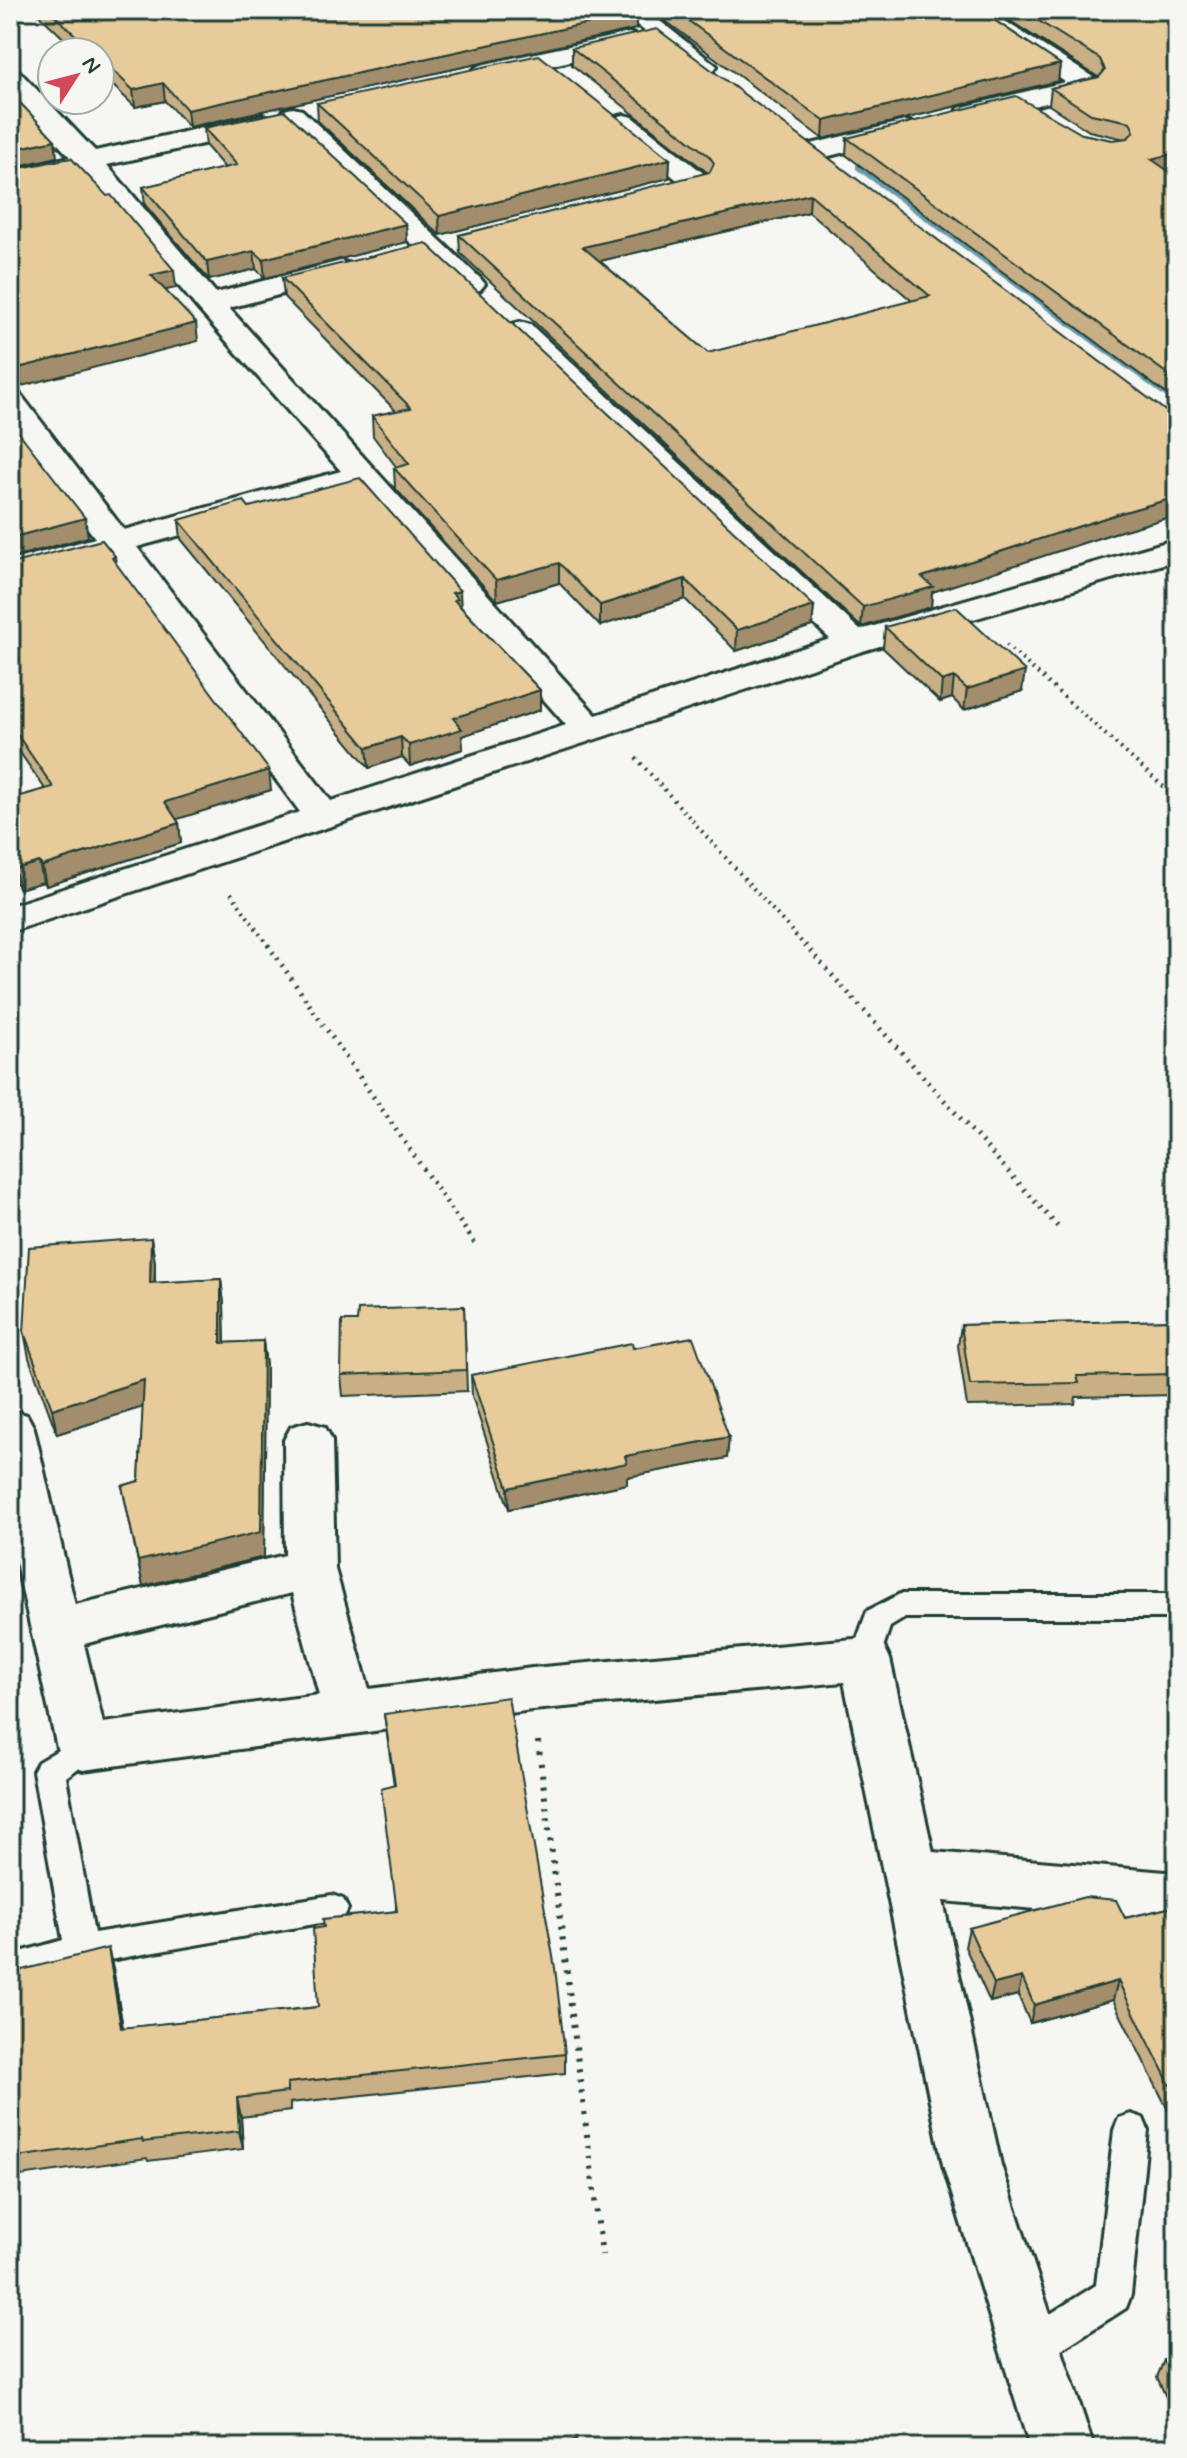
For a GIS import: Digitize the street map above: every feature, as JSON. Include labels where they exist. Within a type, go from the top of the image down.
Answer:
[{"type":"street","points":[[630,10],[721,79]]},
{"type":"street","points":[[817,151],[1087,85],[970,10]]},
{"type":"street","points":[[456,79],[662,34]]},
{"type":"street","points":[[544,59],[568,78]]},
{"type":"street","points":[[10,77],[88,160],[209,304],[591,731]]},
{"type":"street","points":[[1020,102],[1050,123]]},
{"type":"street","points":[[603,106],[697,182],[667,189]]},
{"type":"street","points":[[10,178],[308,113],[431,247],[854,643]]},
{"type":"street","points":[[793,133],[842,169]]},
{"type":"street","points":[[209,304],[372,262]]},
{"type":"street","points":[[10,402],[324,818]]},
{"type":"street","points":[[10,571],[361,476]]},
{"type":"street","points":[[10,919],[854,643],[1177,549]]},
{"type":"street","points":[[10,1428],[83,1748],[532,1689],[865,1659],[972,2165],[1062,2448]]},
{"type":"street","points":[[308,1440],[310,1569],[350,1713]]},
{"type":"street","points":[[56,1630],[310,1569]]},
{"type":"street","points":[[910,1874],[1177,1897]]},
{"type":"lane","points":[[865,1659],[877,1620],[900,1606],[1177,1606]]},
{"type":"lane","points":[[81,1950],[49,1771],[83,1748]]},
{"type":"lane","points":[[10,1970],[81,1950],[332,1909]]},
{"type":"lane","points":[[1030,2348],[1113,2295],[1131,2130]]},
{"type":"path","points":[[978,605],[995,634],[1177,799]]},
{"type":"path","points":[[591,731],[624,745],[1058,1227]]},
{"type":"path","points":[[205,856],[476,1245]]},
{"type":"path","points":[[532,1689],[602,2255]]},
{"type":"building","points":[[49,10],[633,10],[636,13],[187,110],[163,83],[133,90],[116,74],[116,36],[76,36]]},
{"type":"building","points":[[674,10],[979,10],[1060,64],[824,121]]},
{"type":"building","points":[[1021,10],[1088,10],[1103,19],[1143,10],[1177,10],[1177,153],[1151,159],[1177,177],[1177,381],[847,138],[1016,96],[1082,134],[1112,140],[1128,138],[1134,131],[1130,122],[1091,114],[1051,88],[1099,77],[1105,70],[1100,59]]},
{"type":"building","points":[[657,29],[1167,412],[1177,413],[1177,497],[922,577],[933,587],[863,607],[459,235],[710,172],[714,163],[709,156],[572,48]],"holes":[[[810,194],[930,296],[708,353],[583,247]]]},
{"type":"building","points":[[539,55],[670,159],[439,216],[317,103]]},
{"type":"building","points":[[10,92],[55,140],[10,150]]},
{"type":"building","points":[[285,111],[406,224],[263,259],[254,251],[207,262],[143,187],[237,165],[204,128]]},
{"type":"building","points":[[71,158],[107,196],[111,195],[174,270],[151,275],[196,323],[10,370],[10,170]]},
{"type":"building","points":[[426,243],[814,606],[737,630],[685,579],[600,605],[559,563],[496,580],[394,468],[409,464],[372,416],[411,408],[282,278]]},
{"type":"building","points":[[10,421],[85,518],[10,538]]},
{"type":"building","points":[[360,478],[460,591],[452,593],[458,599],[454,600],[540,690],[453,718],[462,729],[409,745],[401,737],[367,748],[179,520],[244,501],[249,507]]},
{"type":"building","points":[[102,540],[115,556],[112,558],[269,770],[165,802],[179,823],[42,866],[39,862],[15,869],[10,860],[10,799],[53,787],[10,724],[10,564]]},
{"type":"building","points":[[956,607],[1025,671],[967,689],[954,677],[942,681],[885,627]]},
{"type":"building","points":[[151,1238],[150,1283],[221,1279],[221,1343],[263,1341],[261,1532],[138,1561],[122,1486],[139,1481],[144,1380],[52,1409],[24,1332],[29,1247]]},
{"type":"building","points":[[464,1306],[466,1370],[341,1375],[342,1321],[357,1321],[358,1310]]},
{"type":"building","points":[[1177,1320],[1177,1374],[1077,1376],[1079,1383],[970,1385],[961,1325]]},
{"type":"building","points":[[693,1337],[729,1437],[625,1456],[627,1463],[508,1488],[471,1375],[632,1343],[633,1348]]},
{"type":"building","points":[[508,1697],[555,1968],[565,2054],[287,2083],[287,2092],[237,2098],[239,2131],[143,2142],[142,2139],[10,2158],[10,1973],[108,1948],[121,2028],[318,2007],[313,1929],[324,1927],[323,1919],[397,1911],[381,1788],[395,1784],[384,1714]]},
{"type":"building","points":[[1085,1897],[1116,1900],[1125,1918],[1177,1906],[1177,2099],[1118,1981],[1034,2005],[1022,1977],[994,1984],[969,1928]]},
{"type":"building","points":[[1177,2355],[1177,2390],[1164,2360]]},
{"type":"waterway","points":[[860,167],[1177,402]]}]
